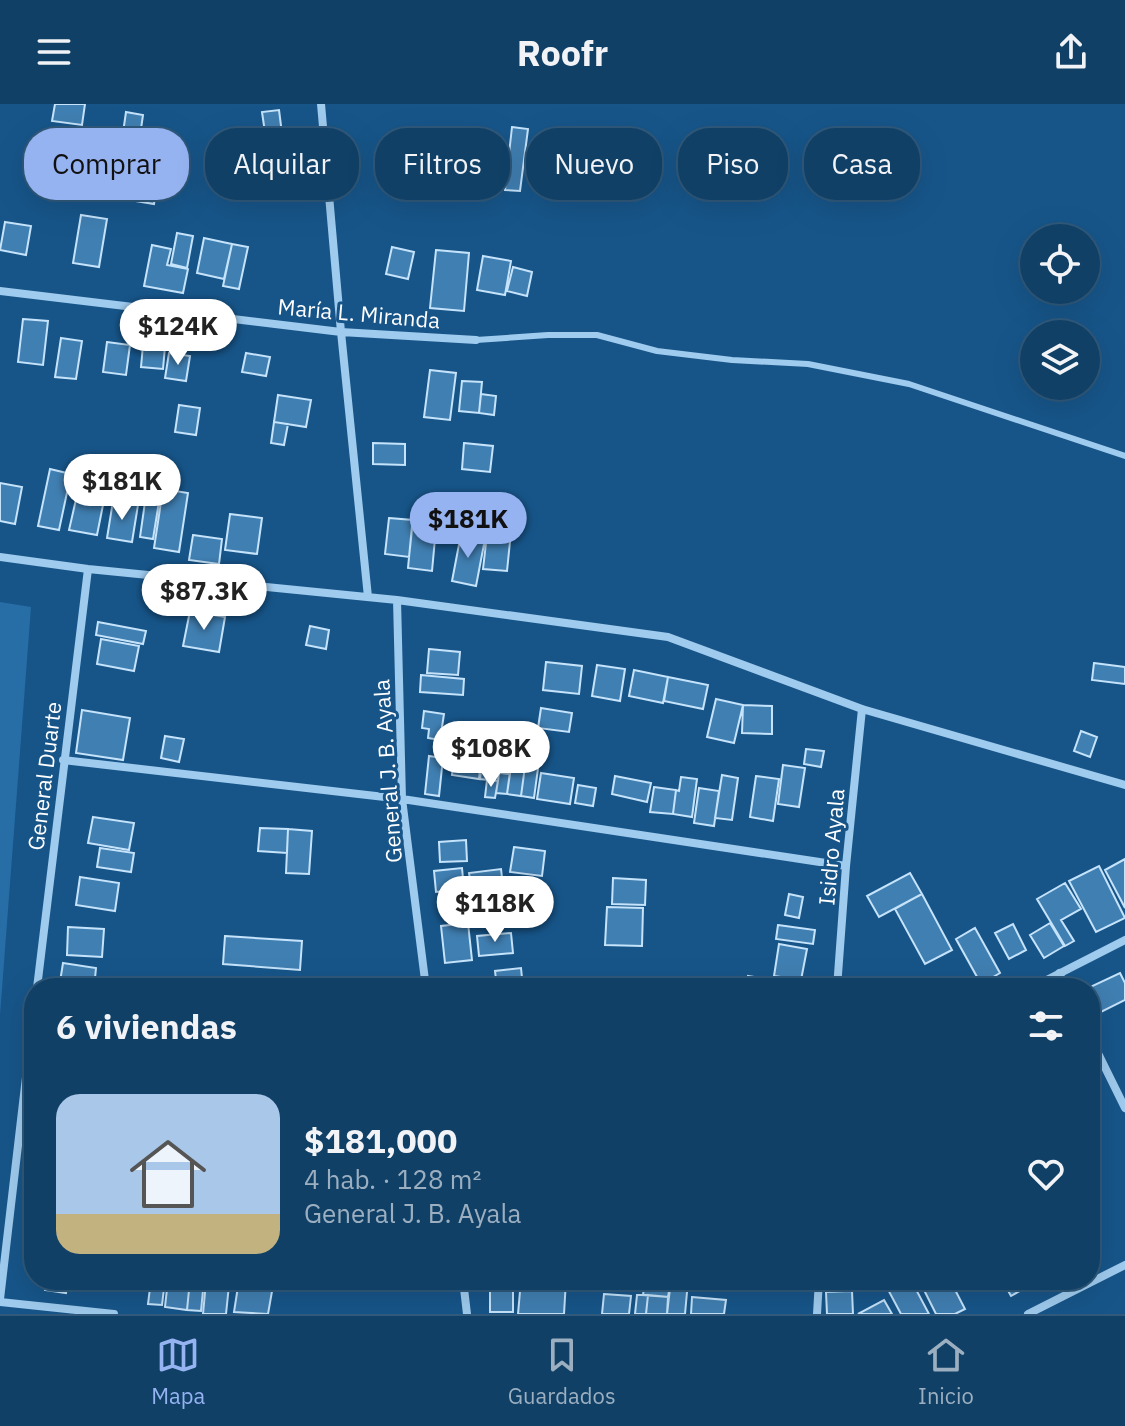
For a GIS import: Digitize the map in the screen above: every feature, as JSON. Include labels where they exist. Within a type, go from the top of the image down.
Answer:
[{"type":"street","points":[[321,104],[368,597]]},
{"type":"street","name":"María L. Miranda","points":[[0,291],[341,332],[476,340]]},
{"type":"street","points":[[0,557],[88,569],[397,600],[668,637],[862,709],[1125,785]]},
{"type":"street","name":"General Duarte","points":[[38,978],[88,569]]},
{"type":"street","name":"General J. B. Ayala","points":[[397,600],[402,799],[425,978]]},
{"type":"street","name":"Isidro Ayala","points":[[838,978],[862,709]]},
{"type":"street","points":[[63,760],[402,799],[846,866]]},
{"type":"street","points":[[1050,978],[1125,940]]},
{"type":"street","points":[[1059,973],[1061,978]]},
{"type":"street","points":[[1100,1057],[1125,1108]]},
{"type":"street","points":[[24,1095],[0,1300],[114,1314]]},
{"type":"street","points":[[1100,1278],[1125,1265]]},
{"type":"street","points":[[464,1290],[467,1314]]},
{"type":"street","points":[[817,1314],[818,1290]]},
{"type":"street","points":[[1028,1314],[1076,1290]]},
{"type":"lane","points":[[476,340],[597,335],[657,351],[732,360],[808,364],[909,384],[1125,456]]},
{"type":"shaded area","points":[[0,602],[31,607],[0,1015]]},
{"type":"building","points":[[55,104],[85,104],[82,125],[52,121]]},
{"type":"building","points":[[279,110],[281,128],[264,128],[262,112]]},
{"type":"building","points":[[126,112],[143,115],[141,128],[124,128]]},
{"type":"building","points":[[512,127],[526,129],[520,191],[510,190]]},
{"type":"building","points":[[129,200],[155,200],[154,204]]},
{"type":"building","points":[[81,215],[107,219],[99,267],[73,263]]},
{"type":"building","points":[[5,222],[31,226],[26,255],[0,250]]},
{"type":"building","points":[[177,233],[193,236],[187,268],[171,264]]},
{"type":"building","points":[[204,238],[232,244],[224,279],[197,273]]},
{"type":"building","points":[[232,244],[248,247],[239,289],[223,286]]},
{"type":"building","points":[[152,245],[171,249],[167,265],[188,269],[183,293],[144,286]]},
{"type":"building","points":[[392,247],[414,252],[408,279],[386,274]]},
{"type":"building","points":[[436,250],[469,253],[464,311],[430,308]]},
{"type":"building","points":[[483,256],[511,261],[505,295],[477,290]]},
{"type":"building","points":[[513,267],[532,272],[527,296],[507,291]]},
{"type":"building","points":[[23,319],[48,321],[43,365],[18,362]]},
{"type":"building","points":[[61,338],[82,341],[76,379],[55,377]]},
{"type":"building","points":[[107,342],[130,345],[126,375],[103,372]]},
{"type":"building","points":[[143,345],[165,347],[163,369],[141,367]]},
{"type":"building","points":[[169,353],[190,356],[186,381],[165,378]]},
{"type":"building","points":[[246,353],[270,357],[266,376],[242,372]]},
{"type":"building","points":[[430,370],[456,373],[450,420],[424,417]]},
{"type":"building","points":[[462,381],[482,382],[479,413],[459,411]]},
{"type":"building","points":[[481,394],[496,396],[494,415],[479,413]]},
{"type":"building","points":[[278,395],[311,400],[306,427],[274,422]]},
{"type":"building","points":[[179,405],[200,408],[196,435],[175,432]]},
{"type":"building","points":[[274,422],[288,424],[284,445],[271,443]]},
{"type":"building","points":[[373,443],[405,444],[405,465],[373,464]]},
{"type":"building","points":[[464,443],[493,446],[490,472],[462,469]]},
{"type":"building","points":[[50,469],[71,474],[59,530],[38,526]]},
{"type":"building","points":[[148,481],[162,483],[153,539],[140,537]]},
{"type":"building","points":[[0,483],[22,487],[15,524],[0,521]]},
{"type":"building","points":[[163,489],[188,493],[179,552],[154,548]]},
{"type":"building","points":[[77,495],[104,500],[97,535],[69,530]]},
{"type":"building","points":[[113,501],[138,505],[132,542],[107,538]]},
{"type":"building","points":[[490,509],[513,512],[507,571],[483,569]]},
{"type":"building","points":[[230,514],[262,518],[257,554],[225,550]]},
{"type":"building","points":[[389,518],[413,520],[409,557],[385,554]]},
{"type":"building","points":[[412,526],[436,528],[432,571],[408,568]]},
{"type":"building","points":[[461,534],[485,539],[476,586],[452,581]]},
{"type":"building","points":[[193,535],[222,539],[219,564],[189,560]]},
{"type":"building","points":[[190,611],[225,617],[219,652],[183,646]]},
{"type":"building","points":[[98,622],[146,631],[143,644],[96,635]]},
{"type":"building","points":[[310,626],[329,630],[326,649],[306,645]]},
{"type":"building","points":[[101,639],[139,646],[134,671],[97,664]]},
{"type":"building","points":[[429,649],[460,652],[458,675],[427,673]]},
{"type":"building","points":[[546,662],[582,666],[579,694],[543,690]]},
{"type":"building","points":[[1094,663],[1125,667],[1125,684],[1092,680]]},
{"type":"building","points":[[597,665],[625,669],[620,701],[592,696]]},
{"type":"building","points":[[634,670],[668,677],[663,703],[629,696]]},
{"type":"building","points":[[421,675],[464,679],[463,695],[420,692]]},
{"type":"building","points":[[668,677],[708,685],[703,709],[664,701]]},
{"type":"building","points":[[716,699],[743,705],[734,743],[707,737]]},
{"type":"building","points":[[743,705],[772,706],[772,734],[742,733]]},
{"type":"building","points":[[541,708],[572,713],[569,732],[538,728]]},
{"type":"building","points":[[82,710],[130,718],[123,760],[76,753]]},
{"type":"building","points":[[424,711],[444,714],[440,740],[428,738],[429,729],[422,728]]},
{"type":"building","points":[[1081,731],[1097,737],[1090,757],[1074,751]]},
{"type":"building","points":[[165,736],[184,739],[179,762],[161,758]]},
{"type":"building","points":[[440,740],[456,742],[454,758],[438,756]]},
{"type":"building","points":[[806,749],[824,751],[821,767],[804,764]]},
{"type":"building","points":[[454,755],[481,758],[479,779],[452,775]]},
{"type":"building","points":[[429,756],[443,758],[439,796],[425,794]]},
{"type":"building","points":[[483,756],[501,758],[498,781],[480,779]]},
{"type":"building","points":[[512,757],[526,759],[521,796],[507,794]]},
{"type":"building","points":[[526,759],[539,761],[534,798],[521,796]]},
{"type":"building","points":[[783,765],[805,768],[799,807],[778,804]]},
{"type":"building","points":[[499,773],[510,774],[507,794],[496,793]]},
{"type":"building","points":[[541,773],[574,778],[570,804],[537,799]]},
{"type":"building","points":[[722,775],[738,778],[732,820],[715,818]]},
{"type":"building","points":[[615,776],[651,783],[647,802],[612,794]]},
{"type":"building","points":[[756,776],[779,779],[773,821],[750,817]]},
{"type":"building","points":[[681,777],[697,779],[692,817],[673,814]]},
{"type":"building","points":[[487,780],[498,781],[495,798],[485,797]]},
{"type":"building","points":[[578,785],[596,788],[593,806],[575,803]]},
{"type":"building","points":[[654,787],[676,790],[673,814],[650,812]]},
{"type":"building","points":[[699,788],[719,791],[714,826],[694,823]]},
{"type":"building","points":[[93,817],[134,823],[129,850],[88,843]]},
{"type":"building","points":[[260,828],[288,829],[287,853],[258,851]]},
{"type":"building","points":[[288,829],[312,831],[309,874],[286,873]]},
{"type":"building","points":[[466,840],[467,861],[440,862],[439,842]]},
{"type":"building","points":[[514,847],[545,851],[542,876],[510,872]]},
{"type":"building","points":[[100,848],[134,853],[131,872],[97,867]]},
{"type":"building","points":[[1125,859],[1125,908],[1105,870]]},
{"type":"building","points":[[1099,866],[1125,918],[1096,932],[1069,881]]},
{"type":"building","points":[[462,868],[464,889],[436,892],[434,871]]},
{"type":"building","points":[[501,869],[503,886],[472,891],[469,873]]},
{"type":"building","points":[[910,873],[922,894],[879,917],[867,896]]},
{"type":"building","points":[[80,877],[119,883],[115,911],[76,905]]},
{"type":"building","points":[[613,878],[646,880],[645,905],[612,904]]},
{"type":"building","points":[[1065,883],[1081,909],[1061,920],[1074,941],[1065,946],[1037,899]]},
{"type":"building","points":[[789,894],[803,897],[799,918],[785,915]]},
{"type":"building","points":[[922,894],[952,950],[925,964],[895,909]]},
{"type":"building","points":[[543,900],[545,918],[522,921],[520,902]]},
{"type":"building","points":[[607,907],[643,908],[642,946],[605,945]]},
{"type":"building","points":[[468,923],[472,960],[445,963],[441,926]]},
{"type":"building","points":[[1050,923],[1064,946],[1044,958],[1030,935]]},
{"type":"building","points":[[1013,924],[1026,950],[1009,959],[995,933]]},
{"type":"building","points":[[778,925],[815,930],[813,944],[776,939]]},
{"type":"building","points":[[68,927],[104,929],[102,957],[67,955]]},
{"type":"building","points":[[975,928],[1000,973],[991,978],[978,978],[956,939]]},
{"type":"building","points":[[511,933],[513,953],[479,956],[477,936]]},
{"type":"building","points":[[225,936],[302,941],[300,970],[223,964]]},
{"type":"building","points":[[779,944],[807,949],[801,978],[774,976]]},
{"type":"building","points":[[63,963],[96,968],[95,978],[61,978]]},
{"type":"building","points":[[521,968],[522,978],[496,978],[495,971]]},
{"type":"building","points":[[1120,973],[1125,983],[1125,1000],[1100,1012],[1100,982]]},
{"type":"building","points":[[150,1290],[164,1290],[162,1305],[148,1304]]},
{"type":"building","points":[[167,1290],[189,1290],[187,1310],[165,1307]]},
{"type":"building","points":[[189,1290],[203,1290],[201,1311],[187,1310]]},
{"type":"building","points":[[205,1290],[228,1290],[226,1314],[203,1314]]},
{"type":"building","points":[[237,1290],[272,1290],[268,1314],[234,1312]]},
{"type":"building","points":[[490,1290],[513,1290],[513,1312],[490,1312]]},
{"type":"building","points":[[520,1290],[565,1290],[564,1314],[518,1314]]},
{"type":"building","points":[[644,1290],[669,1290],[668,1297],[643,1295]]},
{"type":"building","points":[[670,1290],[687,1290],[685,1314],[667,1314]]},
{"type":"building","points":[[888,1290],[916,1290],[929,1314],[901,1314]]},
{"type":"building","points":[[924,1290],[955,1290],[965,1309],[955,1314],[936,1314]]},
{"type":"building","points":[[1008,1290],[1022,1290],[1011,1296]]},
{"type":"building","points":[[852,1291],[853,1314],[827,1314],[826,1292]]},
{"type":"building","points":[[604,1294],[631,1296],[629,1314],[602,1314]]},
{"type":"building","points":[[637,1295],[648,1295],[646,1314],[635,1314]]},
{"type":"building","points":[[648,1295],[668,1297],[667,1314],[646,1314]]},
{"type":"building","points":[[692,1297],[726,1300],[724,1314],[691,1314]]},
{"type":"building","points":[[884,1300],[892,1314],[858,1314]]}]
